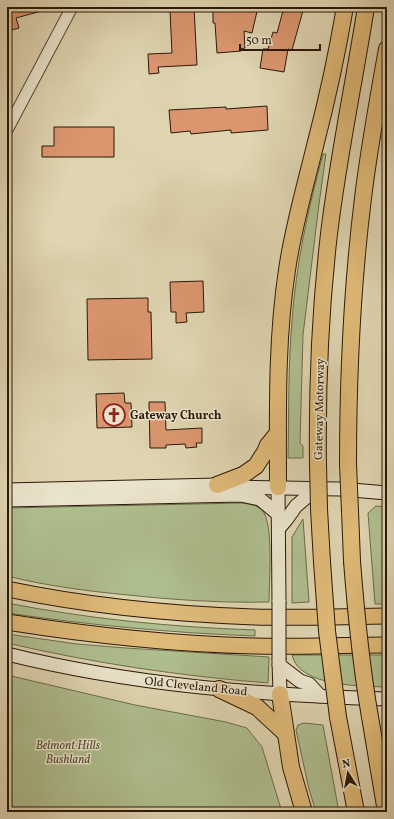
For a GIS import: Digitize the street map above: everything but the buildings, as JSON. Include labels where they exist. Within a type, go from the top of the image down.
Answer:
[{"type":"highway","points":[[278,488],[279,349],[287,270],[301,198],[334,70],[345,7]]},
{"type":"highway","name":"Gateway Motorway","points":[[356,812],[338,717],[327,631],[319,509],[319,372],[329,234],[366,7]]},
{"type":"highway","points":[[386,812],[361,658],[352,561],[348,464],[350,358],[355,274],[367,164],[387,49]]},
{"type":"highway","points":[[217,486],[243,475],[256,466],[268,445],[278,433]]},
{"type":"highway","points":[[7,590],[88,604],[178,613],[255,617],[387,616]]},
{"type":"highway","points":[[7,622],[92,634],[180,642],[255,646],[387,645]]},
{"type":"highway","points":[[219,689],[258,707],[285,733]]},
{"type":"highway","points":[[280,694],[291,767],[304,812]]},
{"type":"main road","points":[[7,490],[217,486],[340,489],[387,493]]},
{"type":"main road","points":[[278,488],[280,694]]},
{"type":"main road","points":[[279,528],[296,506],[316,489]]},
{"type":"main road","points":[[7,500],[240,495],[260,499],[278,514]]},
{"type":"main road","name":"Old Cleveland Road","points":[[7,654],[51,665],[150,682],[280,694],[387,698]]},
{"type":"main road","points":[[279,662],[300,681],[309,684],[320,696]]},
{"type":"street","points":[[7,130],[72,7]]},
{"type":"green space","points":[[323,154],[326,154],[303,335],[300,443],[303,446],[303,458],[288,458],[290,355],[296,279],[312,195]]},
{"type":"green space","points":[[242,503],[258,507],[262,510],[266,517],[269,539],[269,602],[216,602],[146,597],[67,588],[7,576],[7,508]]},
{"type":"green space","points":[[376,506],[387,507],[387,604],[375,604],[368,513]]},
{"type":"green space","points":[[303,519],[309,602],[292,603],[292,537]]},
{"type":"green space","points":[[7,603],[99,618],[192,627],[255,630],[255,636],[162,631],[7,613]]},
{"type":"green space","points":[[7,634],[77,644],[269,657],[268,683],[169,673],[72,657],[7,643]]},
{"type":"green space","points":[[292,655],[387,655],[387,687],[348,685],[319,679],[306,673],[297,666]]},
{"type":"green space","name":"Belmont Hills Bushland","points":[[7,675],[135,705],[226,722],[247,728],[262,747],[282,812],[7,812]]},
{"type":"green space","points":[[304,723],[323,725],[339,812],[316,812],[309,789],[296,730],[298,725]]},
{"type":"place","name":"Gateway Church","points":[[114,415]]}]
